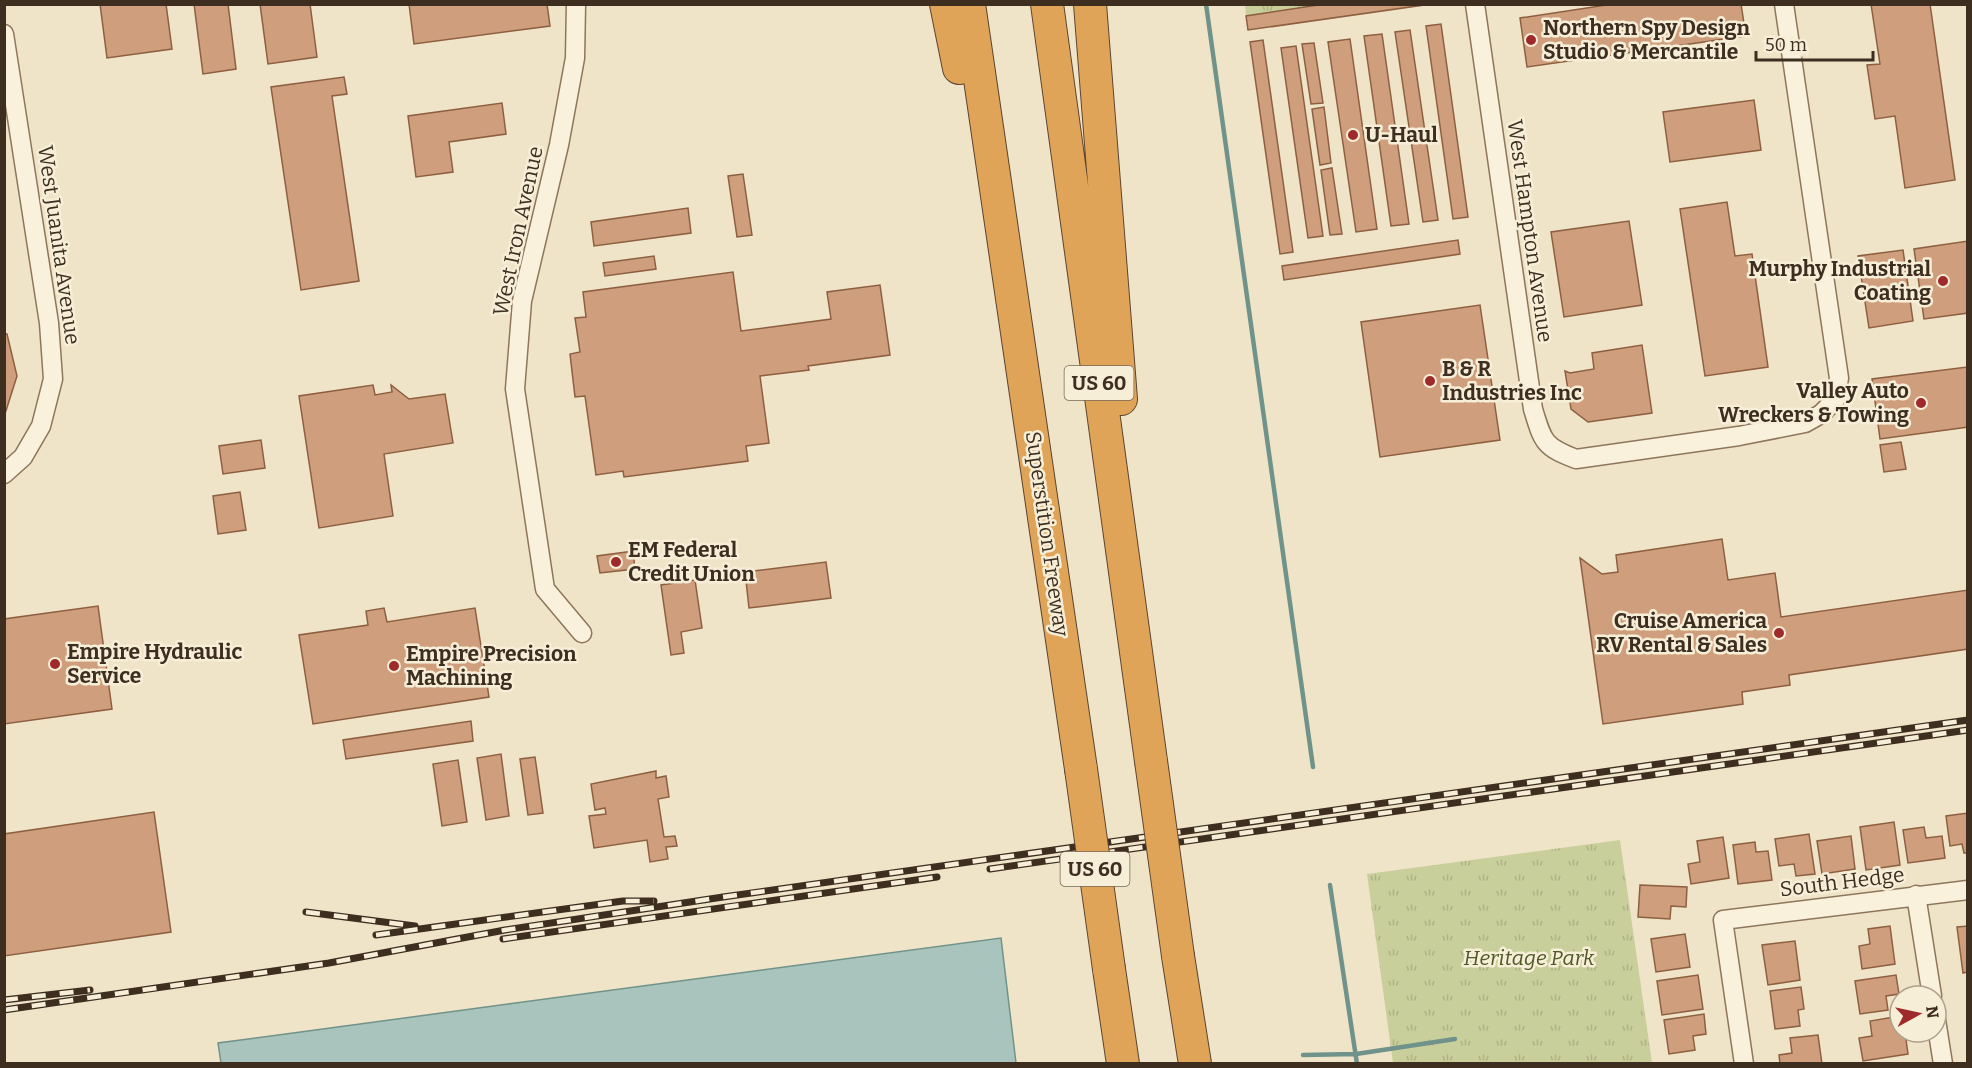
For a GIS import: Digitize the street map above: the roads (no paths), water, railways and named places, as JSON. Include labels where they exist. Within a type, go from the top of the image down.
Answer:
[{"type":"highway","points":[[946,4],[1015,331]]},
{"type":"highway","name":"Superstition Freeway","points":[[969,4],[1123,1064]]},
{"type":"highway","name":"US 60","points":[[1047,4],[1178,956],[1195,1064]]},
{"type":"highway","points":[[1090,4],[1151,761]]},
{"type":"street","name":"West Iron Avenue","points":[[576,4],[575,58],[559,145],[522,301],[515,389],[545,589],[582,633]]},
{"type":"street","name":"West Hampton Avenue","points":[[1475,4],[1533,409],[1540,430],[1552,450],[1576,459],[1739,436],[1805,423],[1821,414],[1835,400],[1839,378],[1784,4]]},
{"type":"street","name":"West Juanita Avenue","points":[[4,34],[49,322],[54,379],[41,426],[23,457],[4,474]]},
{"type":"street","name":"South Hedge","points":[[1744,1064],[1723,920],[1968,890]]},
{"type":"street","points":[[1916,895],[1930,984]]},
{"type":"street","points":[[1940,1044],[1943,1064]]},
{"type":"water","points":[[1001,938],[1016,1063],[221,1063],[218,1043]]},
{"type":"waterway","points":[[1206,4],[1313,767]]},
{"type":"waterway","points":[[1330,885],[1357,1064]]},
{"type":"waterway","points":[[1303,1055],[1356,1054],[1455,1039]]},
{"type":"railway","points":[[4,1010],[329,963],[505,930],[723,897],[1968,720]]},
{"type":"railway","points":[[990,869],[1968,730]]},
{"type":"railway","points":[[503,939],[937,877]]},
{"type":"railway","points":[[376,935],[623,901],[654,901]]},
{"type":"railway","points":[[306,912],[415,926]]},
{"type":"railway","points":[[4,1000],[90,990]]},
{"type":"place","name":"Northern Spy Design Studio & Mercantile","points":[[1531,40]]},
{"type":"place","name":"U-Haul","points":[[1353,135]]},
{"type":"place","name":"Murphy Industrial Coating","points":[[1943,281]]},
{"type":"place","name":"B & R Industries Inc","points":[[1430,381]]},
{"type":"place","name":"Valley Auto Wreckers & Towing","points":[[1921,403]]},
{"type":"place","name":"EM Federal Credit Union","points":[[616,562]]},
{"type":"place","name":"Cruise America RV Rental & Sales","points":[[1779,633]]},
{"type":"place","name":"Empire Hydraulic Service","points":[[55,664]]},
{"type":"place","name":"Empire Precision Machining","points":[[394,666]]},
{"type":"park label","name":"Heritage Park","points":[[1529,958]]}]
